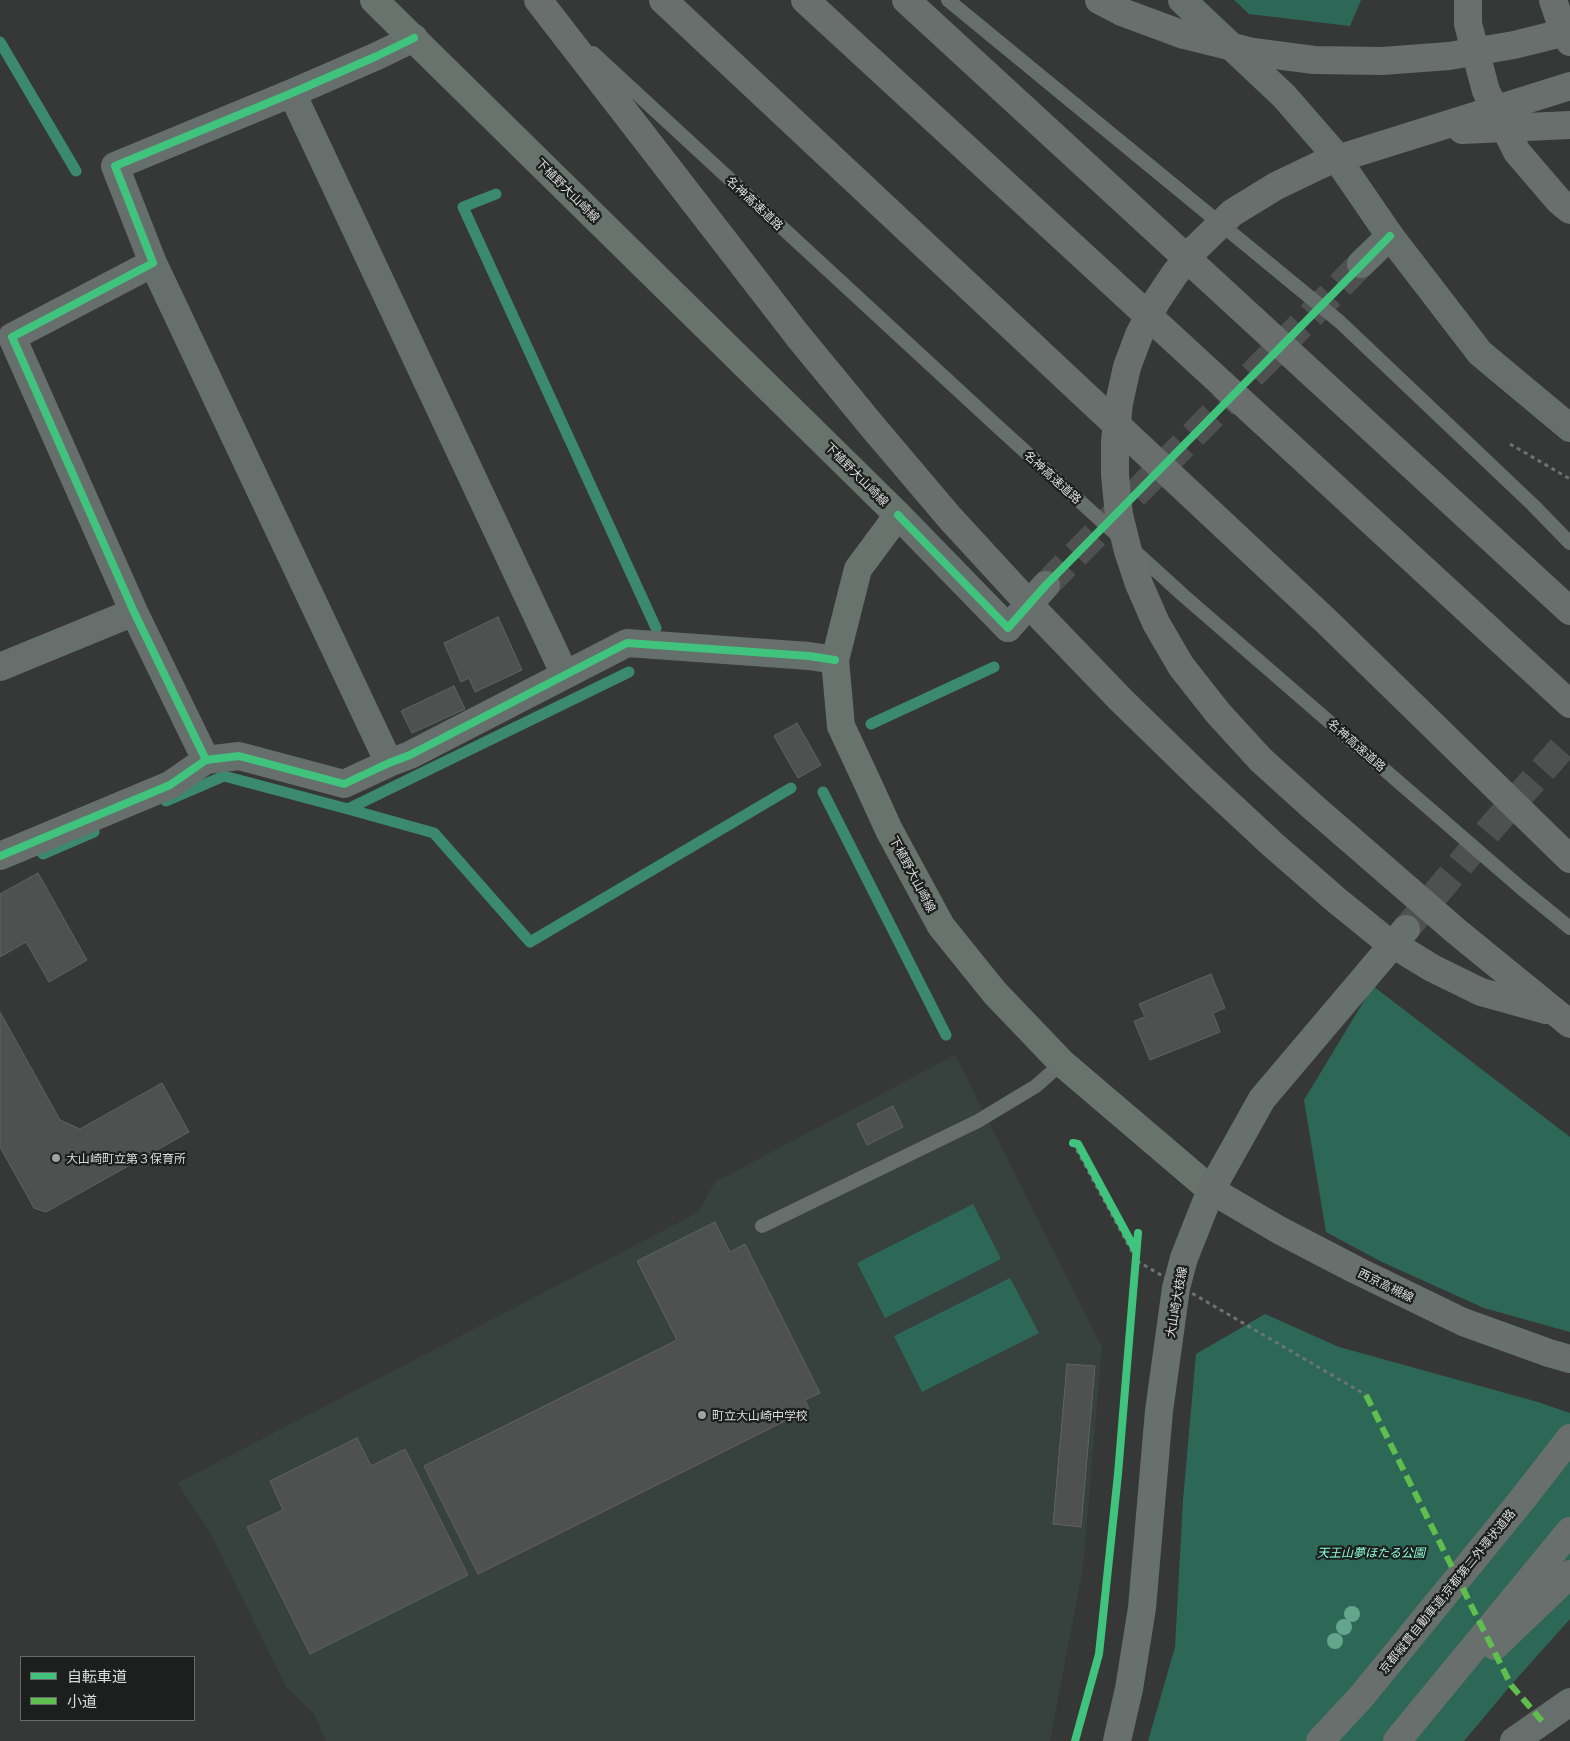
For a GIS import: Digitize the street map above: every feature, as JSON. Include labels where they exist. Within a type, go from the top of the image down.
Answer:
[{"type":"highway","points":[[663,0],[1326,620],[1570,859]]},
{"type":"highway","points":[[805,0],[1570,704]]},
{"type":"highway","points":[[906,0],[1570,611]]},
{"type":"highway","points":[[1098,0],[1122,12],[1184,35],[1253,52],[1314,60],[1382,61],[1449,56],[1514,45],[1570,30]]},
{"type":"highway","points":[[1468,0],[1468,24],[1486,91],[1517,152],[1559,201],[1570,210]]},
{"type":"highway","points":[[1553,0],[1564,33],[1570,42]]},
{"type":"highway","points":[[544,6],[798,336],[872,426],[944,511],[1042,618],[1120,699],[1200,777],[1334,899],[1383,938],[1432,968],[1481,992],[1538,1009],[1570,1012]]},
{"type":"highway","points":[[1570,86],[1324,163],[1276,186],[1232,213],[1194,250],[1174,275],[1156,302],[1139,335],[1127,367],[1121,394],[1115,442],[1115,474],[1119,515],[1139,584],[1156,623],[1181,666],[1218,714],[1261,760],[1313,807],[1456,931],[1570,1024]]},
{"type":"highway","points":[[1377,146],[1418,136],[1471,129],[1570,125]]},
{"type":"highway","points":[[1326,620],[1570,837]]},
{"type":"highway","name":"京都縦貫自動車道;京都第二外環状道路","points":[[1320,1741],[1367,1689],[1522,1501],[1570,1438]]},
{"type":"highway","points":[[1399,1739],[1570,1531]]},
{"type":"highway","points":[[1399,1739],[1570,1574]]},
{"type":"main road","name":"下植野大山崎線","points":[[374,0],[898,515],[858,569],[835,660],[841,726],[889,830],[941,926],[995,993],[1062,1063],[1211,1190]]},
{"type":"main road","name":"大山崎大枝線","points":[[1117,1741],[1129,1689],[1142,1608],[1159,1410],[1176,1288],[1184,1258],[1211,1190],[1262,1098],[1406,930]]},
{"type":"main road","name":"西京高槻線","points":[[1211,1190],[1313,1248],[1463,1322],[1570,1359]]},
{"type":"street","points":[[1182,0],[1284,96],[1331,150],[1390,236],[1480,353],[1570,428]]},
{"type":"street","points":[[388,763],[154,263],[115,166],[292,93],[414,38]]},
{"type":"street","points":[[292,93],[565,676]]},
{"type":"street","points":[[1361,264],[1390,236]]},
{"type":"street","points":[[154,263],[6,332],[134,612],[206,760]]},
{"type":"street","points":[[898,515],[1008,628],[1046,585]]},
{"type":"street","points":[[0,667],[134,612]]},
{"type":"street","points":[[0,856],[170,785],[206,760],[239,756],[344,784],[388,763],[410,755],[627,643],[809,656],[835,660]]},
{"type":"street","points":[[1514,1741],[1570,1702]]},
{"type":"lane","points":[[948,0],[1340,322],[1533,505],[1570,543]]},
{"type":"lane","name":"名神高速道路","points":[[544,6],[996,425],[1184,596],[1521,888],[1570,928]]},
{"type":"lane","points":[[762,1226],[978,1121],[1036,1086],[1062,1063]]},
{"type":"path","points":[[1504,441],[1570,478]]},
{"type":"path","points":[[1073,1143],[1078,1144],[1111,1204],[1138,1255],[1137,1261],[1366,1395]]},
{"type":"path","points":[[1135,1271],[1137,1242]]},
{"type":"shaded area","name":"町立大山崎中学校","points":[[955,1055],[1102,1347],[1083,1568],[1050,1741],[326,1741],[315,1715],[286,1687],[208,1529],[177,1483],[699,1212],[715,1182]]},
{"type":"green space","points":[[1234,0],[1361,0],[1350,26],[1249,14]]},
{"type":"green space","points":[[1373,986],[1570,1137],[1570,1332],[1484,1308],[1382,1262],[1326,1232],[1304,1100]]},
{"type":"green space","points":[[973,1204],[1001,1259],[885,1318],[857,1263]]},
{"type":"green space","points":[[1010,1278],[1039,1333],[922,1392],[894,1336]]},
{"type":"green space","name":"天王山夢ほたる公園","points":[[1265,1314],[1339,1347],[1538,1402],[1570,1413],[1570,1619],[1464,1741],[1148,1741],[1175,1647],[1183,1500],[1196,1354]]},
{"type":"building","points":[[498,617],[522,670],[475,692],[469,678],[461,682],[444,643]]},
{"type":"building","points":[[454,686],[465,709],[412,733],[401,711]]},
{"type":"building","points":[[797,723],[821,765],[798,778],[774,736]]},
{"type":"building","points":[[38,873],[87,960],[49,982],[26,942],[0,957],[0,894]]},
{"type":"building","points":[[1211,974],[1225,1008],[1213,1013],[1220,1032],[1150,1060],[1134,1021],[1145,1017],[1139,1004]]},
{"type":"building","points":[[0,1012],[60,1120],[80,1129],[162,1083],[189,1132],[46,1212],[34,1208],[0,1147]]},
{"type":"building","points":[[893,1106],[903,1127],[867,1145],[857,1124]]},
{"type":"building","points":[[715,1222],[730,1252],[745,1244],[820,1393],[805,1400],[809,1409],[478,1574],[424,1466],[677,1340],[637,1261]]},
{"type":"building","points":[[1067,1364],[1095,1366],[1081,1527],[1053,1524]]},
{"type":"building","points":[[357,1438],[371,1466],[405,1449],[468,1575],[310,1654],[247,1527],[283,1510],[270,1481]]},
{"type":"waterway","points":[[0,42],[76,171]]},
{"type":"waterway","points":[[496,194],[463,207],[656,628]]},
{"type":"waterway","points":[[871,724],[994,667]]},
{"type":"waterway","points":[[166,801],[224,776],[348,809],[629,672]]},
{"type":"waterway","points":[[348,809],[434,833],[530,942],[791,788]]},
{"type":"waterway","points":[[823,792],[946,1035]]},
{"type":"waterway","points":[[43,854],[94,832]]},
{"type":"tunnel","points":[[1046,585],[1361,264]]},
{"type":"tunnel","points":[[1406,929],[1491,828],[1570,739]]},
{"type":"marked path","points":[[1366,1395],[1511,1685],[1542,1721]]},
{"type":"cycle path","points":[[206,760],[134,612],[12,337],[153,263],[115,166],[292,93],[414,38]]},
{"type":"cycle path","points":[[898,515],[1008,628],[1046,585],[1390,236]]},
{"type":"cycle path","points":[[0,856],[170,785],[206,760],[239,756],[344,784],[410,755],[627,643],[809,656],[835,660]]},
{"type":"cycle path","points":[[1073,1143],[1078,1144],[1136,1251]]},
{"type":"cycle path","points":[[1075,1741],[1099,1654],[1118,1474],[1138,1233]]},
{"type":"place","name":"大山崎町立第３保育所","points":[[56,1158]]},
{"type":"place","name":"町立大山崎中学校","points":[[702,1415]]}]
